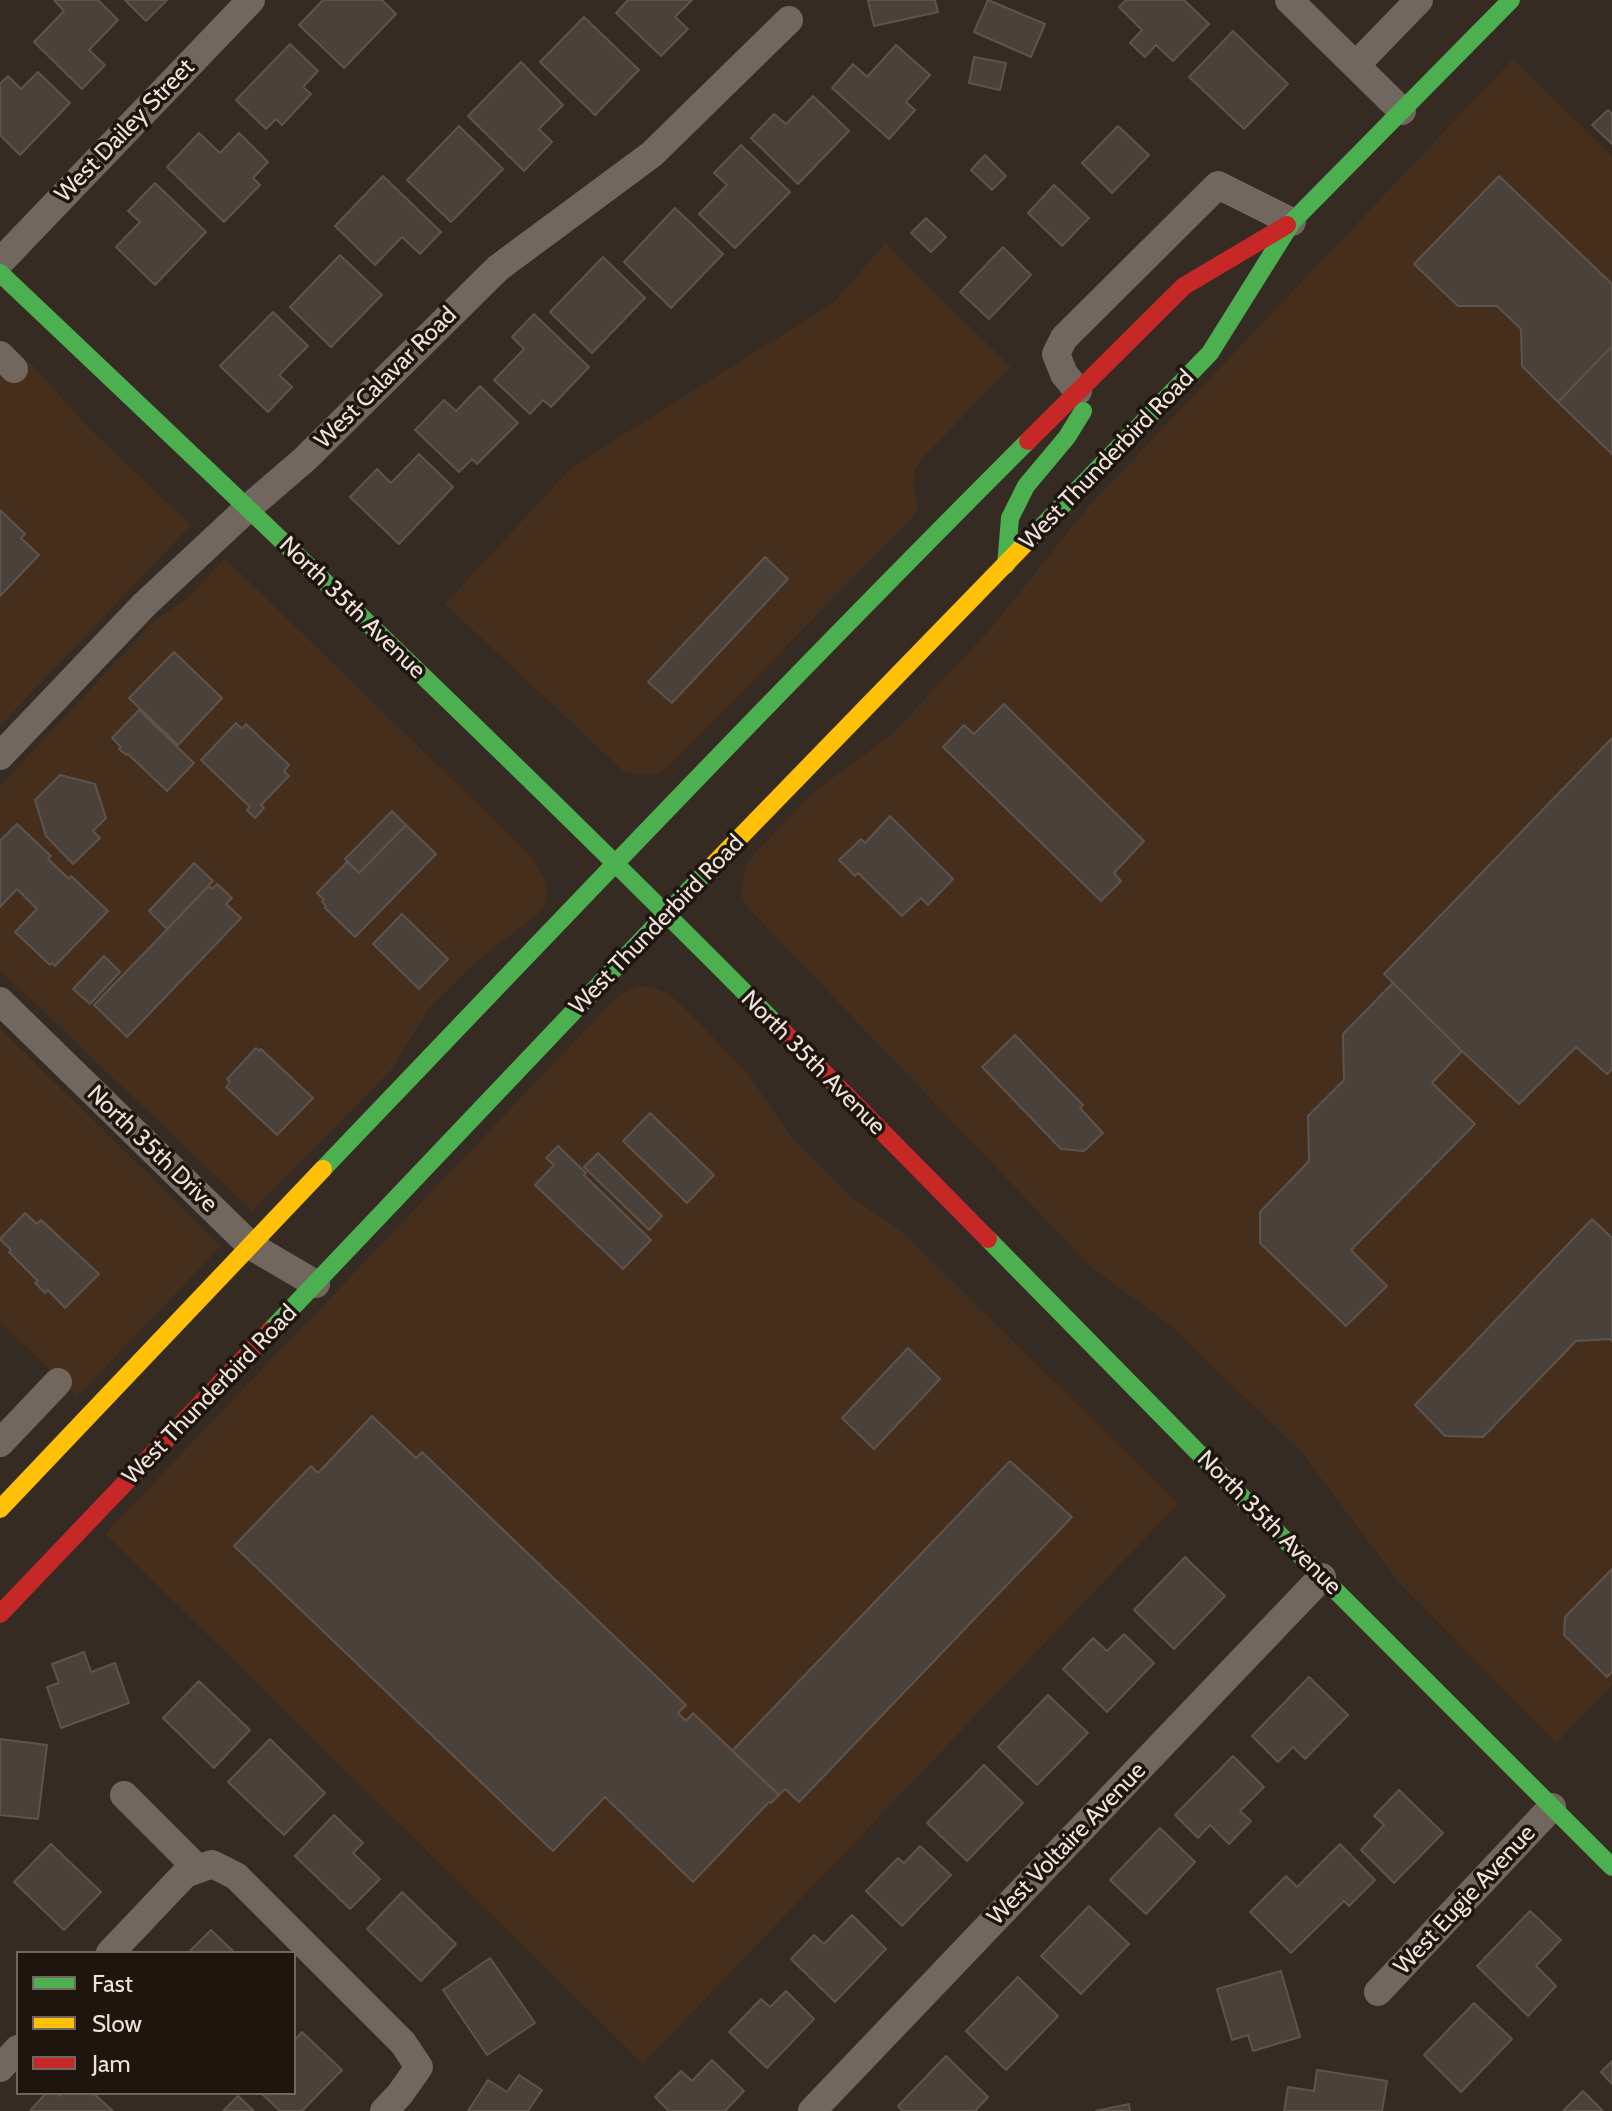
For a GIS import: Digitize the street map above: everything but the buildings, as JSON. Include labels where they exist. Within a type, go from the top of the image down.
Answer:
[{"type":"main road","name":"West Thunderbird Road","points":[[0,1613],[667,914],[1210,353],[1292,222],[1511,0]]},
{"type":"main road","name":"West Thunderbird Road","points":[[0,1509],[615,863],[895,574],[1078,391],[1184,286],[1292,222]]},
{"type":"main road","name":"North 35th Avenue","points":[[0,273],[248,508],[667,914],[1612,1867]]},
{"type":"main road","points":[[1006,565],[1010,518],[1026,486],[1067,437],[1115,356]]},
{"type":"street","name":"West Dailey Street","points":[[0,262],[251,0]]},
{"type":"street","points":[[1289,0],[1402,111]]},
{"type":"street","points":[[1356,65],[1419,0]]},
{"type":"street","name":"West Calavar Road","points":[[0,756],[144,605],[305,459],[498,268],[652,154],[789,20]]},
{"type":"street","points":[[1078,391],[1064,374],[1056,354],[1064,338],[1218,185],[1292,222]]},
{"type":"street","name":"North 35th Drive","points":[[0,1001],[251,1246],[316,1284]]},
{"type":"street","points":[[0,1443],[58,1382]]},
{"type":"street","name":"West Voltaire Avenue","points":[[812,2111],[1322,1577]]},
{"type":"street","points":[[124,1795],[204,1866],[236,1876],[403,2043],[419,2067],[384,2111]]},
{"type":"street","name":"West Eugie Avenue","points":[[1378,1992],[1552,1807]]},
{"type":"street","points":[[112,1951],[185,1874],[204,1866]]},
{"type":"street","points":[[0,2068],[16,2051]]},
{"type":"shaded area","points":[[1513,59],[1612,156],[1612,1685],[1557,1743],[1399,1583],[1304,1455],[1170,1325],[1092,1268],[751,911],[741,896],[747,862],[758,850],[814,792],[892,734],[994,625],[1086,509]]},
{"type":"shaded area","points":[[885,243],[1011,367],[919,462],[913,483],[918,506],[914,516],[668,767],[658,774],[623,771],[445,604],[572,467],[834,302]]},
{"type":"shaded area","points":[[29,361],[87,426],[191,525],[0,726],[0,376],[12,380]]},
{"type":"shaded area","points":[[225,558],[531,856],[545,879],[547,893],[544,906],[537,915],[479,959],[429,1008],[392,1069],[252,1211],[0,970],[0,786],[154,621],[190,596]]},
{"type":"shaded area","points":[[638,986],[667,993],[681,1004],[748,1074],[789,1134],[852,1198],[901,1230],[1178,1504],[643,2064],[105,1534],[614,1000]]},
{"type":"shaded area","points":[[0,1028],[221,1246],[77,1397],[0,1321]]},
{"type":"traffic: fast","points":[[1025,544],[1210,353],[1292,222],[1511,0]]},
{"type":"traffic: fast","points":[[0,273],[492,743],[782,1030]]},
{"type":"traffic: fast","points":[[1006,565],[1010,518],[1026,486],[1067,437],[1083,411]]},
{"type":"traffic: fast","points":[[323,1169],[761,712],[1028,441]]},
{"type":"traffic: fast","points":[[270,1331],[710,868]]},
{"type":"traffic: fast","points":[[988,1239],[1612,1867]]},
{"type":"traffic: slow","points":[[710,868],[1025,544]]},
{"type":"traffic: slow","points":[[0,1509],[323,1169]]},
{"type":"traffic: jam","points":[[1028,441],[1184,286],[1287,225]]},
{"type":"traffic: jam","points":[[782,1030],[988,1239]]},
{"type":"traffic: jam","points":[[0,1614],[270,1331]]}]
